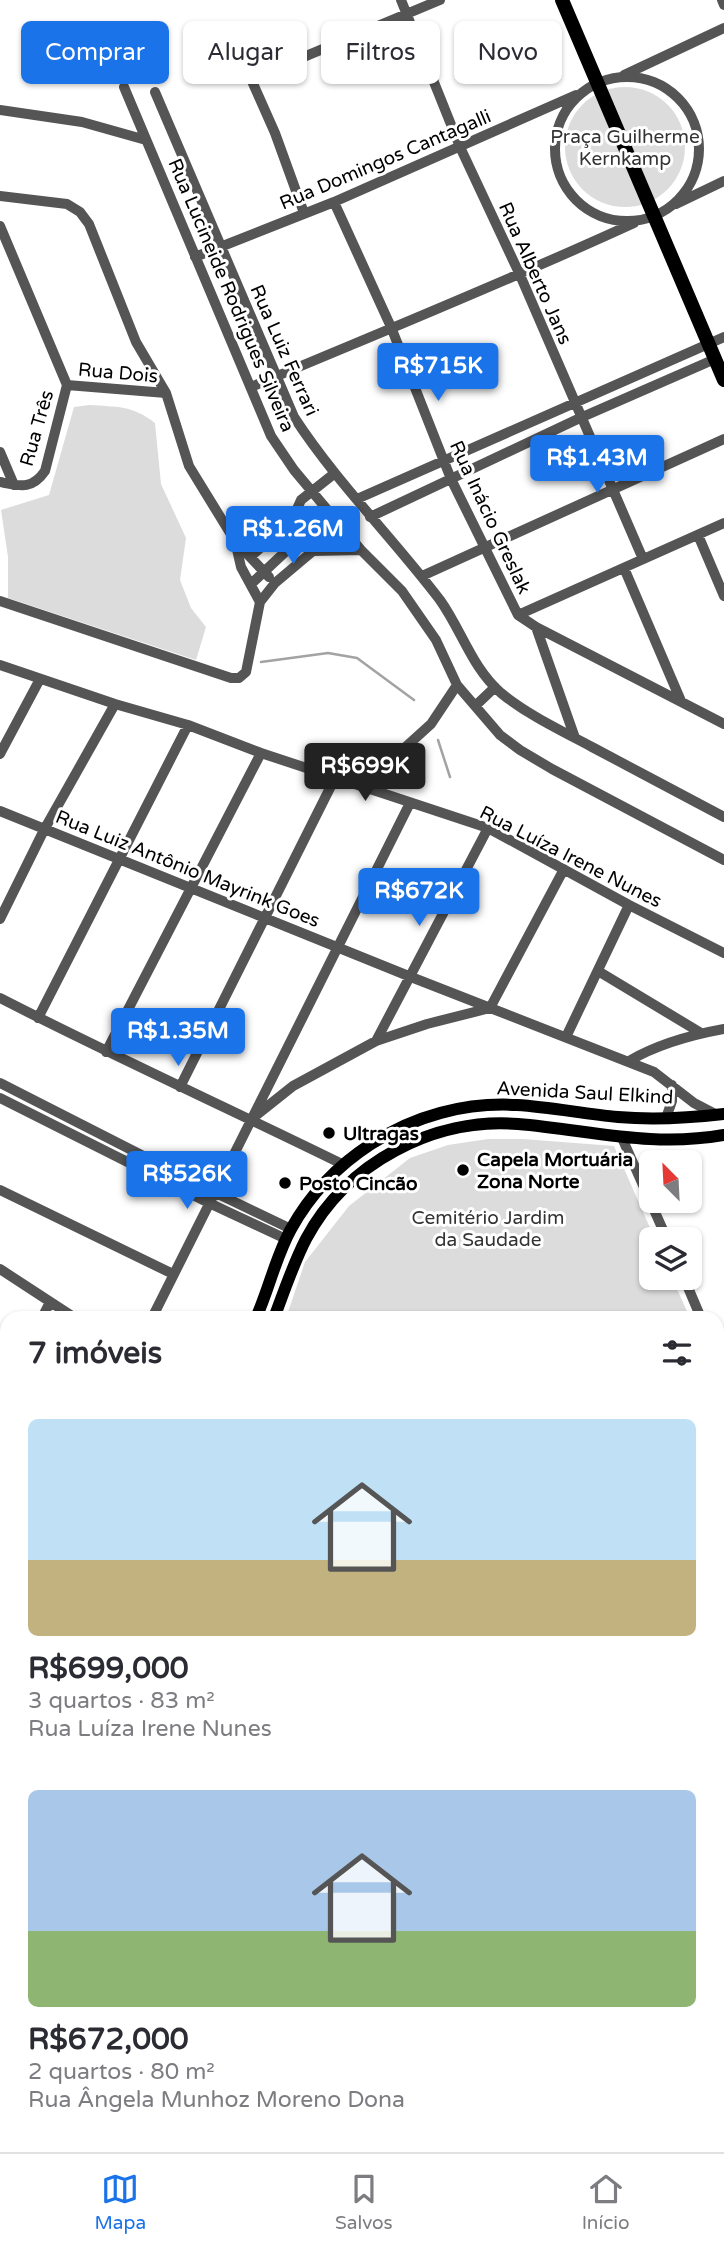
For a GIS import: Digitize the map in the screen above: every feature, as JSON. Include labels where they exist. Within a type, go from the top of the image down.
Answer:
[{"type":"highway","points":[[562,0],[593,88],[662,212],[724,380]]},
{"type":"main road","name":"Avenida Saul Elkind","points":[[259,1311],[288,1234],[311,1198],[342,1164],[409,1122],[473,1107],[518,1105],[620,1117],[720,1115]]},
{"type":"main road","points":[[622,1138],[622,1130],[628,1125],[652,1124],[666,1118]]},
{"type":"main road","name":"Avenida Saul Elkind","points":[[277,1311],[306,1240],[328,1205],[363,1172],[416,1140],[456,1128],[495,1124],[518,1124],[622,1138],[686,1140],[724,1135]]},
{"type":"main road","points":[[328,1205],[347,1177],[348,1173],[342,1164]]},
{"type":"main road","points":[[265,1311],[266,1295]]},
{"type":"street","name":"Rua Alberto Jans","points":[[401,0],[460,146],[520,275],[643,559]]},
{"type":"street","points":[[304,213],[275,132],[251,79],[440,0]]},
{"type":"street","points":[[722,0],[724,5]]},
{"type":"street","points":[[618,78],[724,28]]},
{"type":"street","points":[[618,78],[639,78],[665,88],[684,105],[695,125],[697,167],[688,187],[662,212]]},
{"type":"street","name":"Rua Domingos Cantagalli","points":[[195,257],[334,202],[618,78]]},
{"type":"street","name":"Rua Lucineide Rodrigues Silveira","points":[[124,87],[271,436],[312,492],[360,550],[402,591],[428,627],[457,685],[500,735],[520,750],[599,795],[724,860]]},
{"type":"street","points":[[593,88],[576,98],[559,124],[555,148],[557,171],[572,198],[584,208],[612,220],[639,220]]},
{"type":"street","name":"Rua Luiz Ferrari","points":[[155,92],[294,417],[312,445],[422,576],[450,616],[484,677],[540,718],[724,817]]},
{"type":"street","points":[[0,110],[82,121],[146,140]]},
{"type":"street","points":[[251,387],[520,275],[662,212],[724,181]]},
{"type":"street","points":[[0,196],[67,204],[80,212],[89,224],[136,342],[166,393],[190,466],[235,541],[275,583]]},
{"type":"street","name":"Rua Inácio Greslak","points":[[334,202],[391,327],[451,479],[518,615]]},
{"type":"street","points":[[0,226],[67,386]]},
{"type":"street","points":[[357,499],[724,337]]},
{"type":"street","points":[[370,517],[580,418],[715,359]]},
{"type":"street","name":"Rua Dois","points":[[67,386],[166,393]]},
{"type":"street","name":"Rua Três","points":[[0,482],[27,486],[38,481],[45,471],[67,386]]},
{"type":"street","points":[[422,576],[724,439]]},
{"type":"street","points":[[0,452],[14,485]]},
{"type":"street","points":[[250,556],[292,520],[301,500],[335,473]]},
{"type":"street","points":[[292,520],[300,538],[313,551]]},
{"type":"street","points":[[518,615],[724,523]]},
{"type":"street","points":[[698,535],[724,596]]},
{"type":"street","points":[[251,584],[300,538]]},
{"type":"street","points":[[235,541],[241,567],[260,602]]},
{"type":"street","points":[[0,601],[231,678],[239,678],[246,672],[260,602],[275,583],[313,551],[360,550]]},
{"type":"street","points":[[624,568],[681,701]]},
{"type":"street","points":[[518,615],[536,627],[724,724]]},
{"type":"street","points":[[428,627],[450,616]]},
{"type":"street","points":[[536,627],[575,738]]},
{"type":"street","name":"Rua Luíza Irene Nunes","points":[[0,665],[115,704],[188,725],[261,753],[488,828],[724,953]]},
{"type":"street","points":[[0,754],[40,679]]},
{"type":"street","points":[[371,789],[388,763],[431,724],[457,685]]},
{"type":"street","points":[[475,706],[495,687]]},
{"type":"street","points":[[0,919],[44,830],[115,704]]},
{"type":"street","points":[[38,1018],[188,725]]},
{"type":"street","points":[[106,1052],[261,753]]},
{"type":"street","points":[[180,1087],[335,778]]},
{"type":"street","points":[[155,1311],[410,803]]},
{"type":"street","name":"Rua Luiz Antônio Mayrink Goes","points":[[0,811],[411,977],[629,1061],[654,1072],[694,1103],[720,1115]]},
{"type":"street","points":[[376,1041],[488,828]]},
{"type":"street","points":[[251,1119],[293,1086],[376,1041],[427,1024],[491,1008],[564,869]]},
{"type":"street","points":[[566,1037],[629,905]]},
{"type":"street","points":[[598,971],[701,1034]]},
{"type":"street","points":[[0,998],[106,1052],[342,1164]]},
{"type":"street","points":[[629,1061],[646,1051],[724,1029]]},
{"type":"street","points":[[275,1073],[293,1086]]},
{"type":"street","points":[[0,1083],[211,1198]]},
{"type":"street","points":[[666,1118],[673,1101],[672,1085]]},
{"type":"street","points":[[0,1098],[288,1234]]},
{"type":"street","points":[[622,1138],[662,1227]]},
{"type":"street","points":[[0,1190],[173,1274]]},
{"type":"street","points":[[0,1269],[64,1311]]},
{"type":"street","points":[[689,1290],[698,1311]]},
{"type":"street","points":[[46,1311],[50,1302]]},
{"type":"green space","name":"Praça Guilherme Kernkamp","points":[[625,87],[648,92],[667,105],[680,124],[685,147],[680,170],[667,189],[648,202],[625,207],[602,202],[583,189],[570,170],[565,147],[570,124],[583,105],[602,92]]},
{"type":"green space","points":[[89,405],[131,410],[155,423],[161,484],[186,538],[180,580],[191,608],[206,627],[196,660],[8,598],[8,557],[1,510],[49,495],[74,407]]},
{"type":"green space","name":"Cemitério Jardim da Saudade","points":[[488,1139],[614,1146],[639,1203],[639,1213],[644,1213],[650,1227],[639,1227],[639,1290],[677,1290],[687,1311],[288,1311],[305,1262],[349,1206],[410,1158],[448,1145]]},
{"type":"waterway","points":[[261,662],[328,653],[357,658],[414,700]]},
{"type":"waterway","points":[[438,740],[450,777]]},
{"type":"place","name":"Ultragas","points":[[329,1133]]},
{"type":"place","name":"Capela Mortuária Zona Norte","points":[[463,1170]]},
{"type":"place","name":"Posto Cincão","points":[[285,1183]]}]
